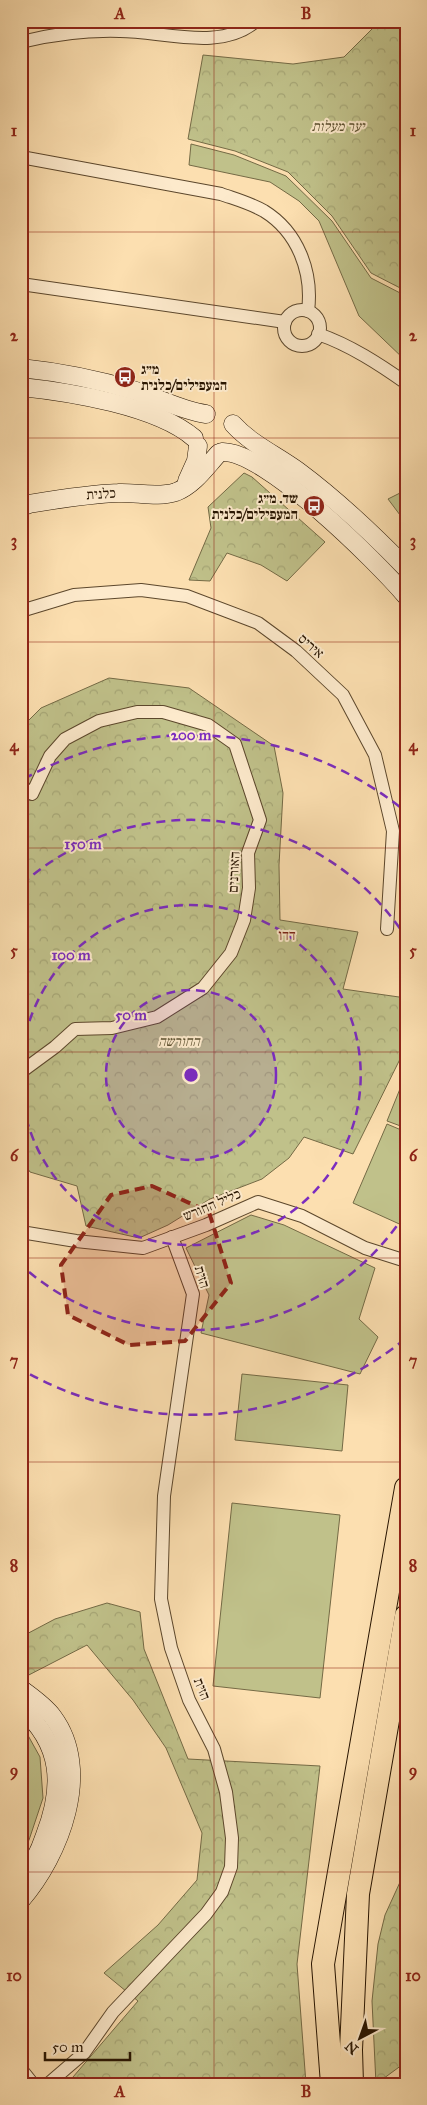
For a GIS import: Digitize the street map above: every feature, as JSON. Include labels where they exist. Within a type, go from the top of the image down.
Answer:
[{"type":"highway","points":[[332,2084],[323,1964],[406,1488]]},
{"type":"highway","points":[[352,2084],[351,2050],[358,1894],[406,1616]]},
{"type":"main road","points":[[21,368],[101,382],[170,402],[193,412],[218,413],[229,419],[245,437],[286,462],[323,490],[352,515],[406,568]]},
{"type":"main road","points":[[21,386],[96,399],[130,408],[171,422],[182,428],[207,453],[230,452],[250,461],[304,498],[370,556],[406,596]]},
{"type":"main road","points":[[181,489],[193,472],[196,442],[194,426],[206,414]]},
{"type":"main road","points":[[220,453],[232,444],[234,438],[233,424]]},
{"type":"main road","name":"כלנית","points":[[21,507],[91,494],[120,492],[157,494],[175,492],[191,482],[220,453]]},
{"type":"main road","points":[[21,1689],[53,1717],[66,1743],[71,1782],[64,1826],[48,1862],[34,1885],[21,1900]]},
{"type":"main road","points":[[21,1708],[38,1723],[53,1751],[58,1780],[54,1812],[38,1855],[21,1879]]},
{"type":"street","points":[[21,42],[58,34],[100,31],[142,32],[204,39],[223,37],[240,32],[256,21]]},
{"type":"street","points":[[21,158],[220,194],[264,211],[290,233],[298,246],[307,272],[310,299],[308,311]]},
{"type":"street","points":[[21,284],[285,322]]},
{"type":"street","points":[[308,311],[318,321],[318,334],[308,344],[295,344],[285,334],[285,322],[292,312],[308,311]]},
{"type":"street","points":[[318,334],[358,352],[406,383]]},
{"type":"street","name":"איריס","points":[[21,611],[74,594],[141,590],[187,596],[258,623],[296,651],[343,695],[375,755],[393,832],[387,929]]},
{"type":"street","name":"האורנים","points":[[21,786],[32,794],[50,756],[65,739],[99,722],[136,712],[163,712],[208,725],[235,744],[260,820],[248,854],[249,888],[244,920],[231,953],[203,988],[157,1017],[112,1028],[75,1029],[55,1047],[21,1072]]},
{"type":"street","name":"כליל החורש","points":[[21,1232],[76,1241],[143,1248],[206,1225],[258,1202],[302,1216],[365,1248],[406,1261]]},
{"type":"street","name":"הזית","points":[[48,2084],[84,2053],[104,2022],[125,1998],[206,1914],[222,1892],[231,1867],[232,1838],[226,1792],[214,1749],[189,1700],[171,1648],[161,1598],[164,1496],[193,1294],[172,1237]]},
{"type":"street","points":[[21,2069],[33,2084]]},
{"type":"highlighted area","points":[[152,1186],[209,1212],[231,1283],[185,1341],[129,1345],[68,1315],[61,1265],[111,1195]]},
{"type":"green space","name":"יער מעלות","points":[[380,21],[406,21],[406,291],[371,273],[332,216],[288,172],[235,151],[188,139],[203,55],[293,64],[344,57]]},
{"type":"green space","points":[[191,144],[234,155],[286,176],[332,221],[371,278],[406,296],[406,361],[359,316],[319,221],[299,201],[270,182],[189,165]]},
{"type":"green space","points":[[244,473],[252,477],[325,542],[287,581],[261,565],[227,553],[210,581],[189,580],[211,528],[208,507]]},
{"type":"green space","points":[[406,490],[406,523],[388,499]]},
{"type":"green space","name":"החורשה","points":[[109,678],[189,688],[274,746],[283,793],[279,865],[280,920],[358,932],[343,989],[406,998],[406,1047],[353,1154],[304,1137],[289,1158],[262,1179],[210,1199],[168,1225],[139,1238],[86,1226],[77,1186],[30,1172],[21,1158],[21,728],[41,708]]},
{"type":"green space","points":[[406,1074],[406,1128],[387,1121]]},
{"type":"green space","points":[[387,1124],[406,1132],[406,1227],[353,1203]]},
{"type":"green space","points":[[251,1215],[284,1225],[375,1268],[359,1319],[378,1337],[360,1374],[201,1333],[209,1295],[186,1248]]},
{"type":"green space","points":[[242,1374],[348,1385],[342,1451],[235,1440]]},
{"type":"green space","points":[[232,1503],[340,1515],[320,1698],[213,1686]]},
{"type":"green space","points":[[107,1603],[140,1612],[144,1649],[188,1759],[320,1766],[297,1964],[306,2084],[67,2084],[138,2001],[104,1973],[158,1925],[197,1880],[202,1833],[166,1748],[133,1700],[87,1645],[21,1679],[21,1637],[55,1619]]},
{"type":"green space","points":[[25,1730],[40,1757],[43,1798],[29,1840],[21,1854],[21,1734]]},
{"type":"green space","points":[[406,1869],[406,2062],[376,2084],[372,2001],[378,1944],[385,1915]]},
{"type":"place","name":"מ״ג המעפילים/כלנית","points":[[125,377]]},
{"type":"place","name":"שד. מ״ג המעפילים/כלנית","points":[[314,506]]},
{"type":"district","name":"דדו","points":[[287,935]]}]
